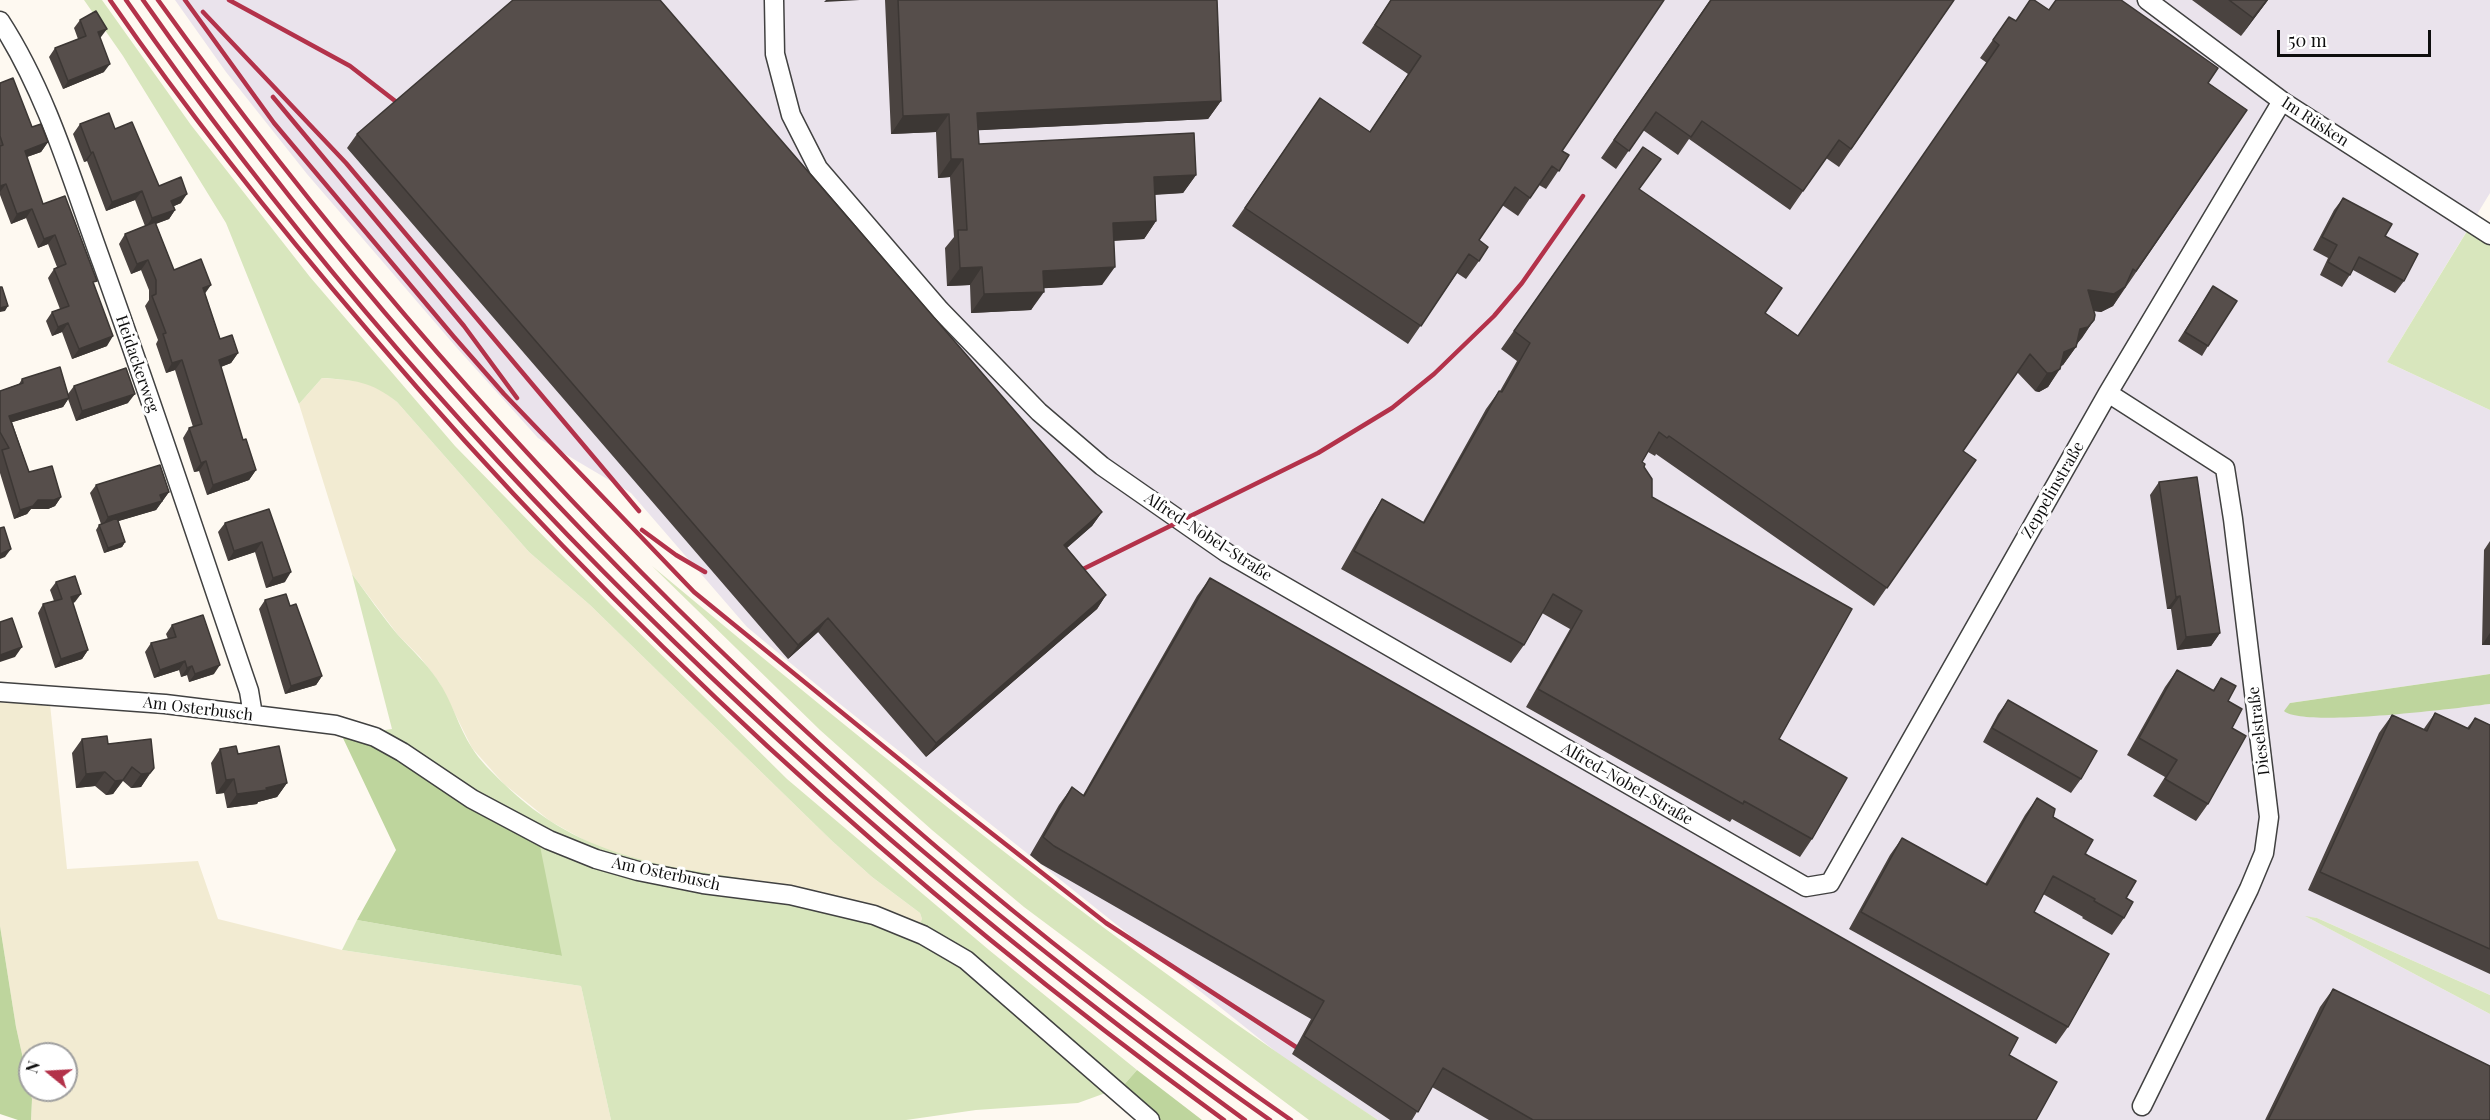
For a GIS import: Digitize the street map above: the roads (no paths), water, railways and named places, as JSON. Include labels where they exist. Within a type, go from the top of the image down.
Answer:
[{"type":"street","name":"Alfred-Nobel-Straße","points":[[774,0],[775,54],[791,114],[818,168],[940,310],[1039,412],[1102,466],[1227,553],[1806,887],[1830,883]]},
{"type":"street","name":"Im Rüsken","points":[[2147,0],[2282,101],[2490,235]]},
{"type":"street","name":"Heidackerweg","points":[[0,21],[17,48],[46,109],[146,388],[249,691],[253,716]]},
{"type":"street","name":"Zeppelinstraße","points":[[1830,883],[2108,393],[2282,101]]},
{"type":"street","name":"Dieselstraße","points":[[2108,393],[2225,468],[2269,817],[2264,853],[2249,889],[2142,1106]]},
{"type":"street","name":"Am Osterbusch","points":[[0,692],[165,704],[336,725],[375,737],[402,752],[472,799],[549,840],[596,859],[638,871],[703,884],[790,895],[874,915],[923,935],[966,960],[1150,1120]]},
{"type":"railway","points":[[110,0],[172,86],[302,253],[466,442],[565,549],[773,752],[882,848],[993,942],[1107,1033],[1224,1120]]},
{"type":"railway","points":[[126,0],[244,161],[368,315],[500,464],[639,607],[783,744],[932,875],[1086,1000],[1245,1120]]},
{"type":"railway","points":[[143,0],[260,159],[386,314],[519,464],[658,608],[804,746],[955,878],[1111,1003],[1270,1120]]},
{"type":"railway","points":[[158,0],[278,159],[404,314],[537,464],[677,608],[822,746],[973,878],[1130,1003],[1291,1120]]},
{"type":"railway","points":[[185,0],[274,123],[454,337],[504,394],[694,592],[953,803],[1106,923],[1296,1047]]},
{"type":"railway","points":[[229,0],[350,66],[399,104]]},
{"type":"railway","points":[[203,12],[346,163],[639,511]]},
{"type":"railway","points":[[273,97],[464,326],[517,398]]},
{"type":"railway","points":[[1073,574],[1318,453],[1392,408],[1434,374],[1494,316],[1522,283],[1583,196]]},
{"type":"railway","points":[[642,530],[676,555],[705,572]]}]
